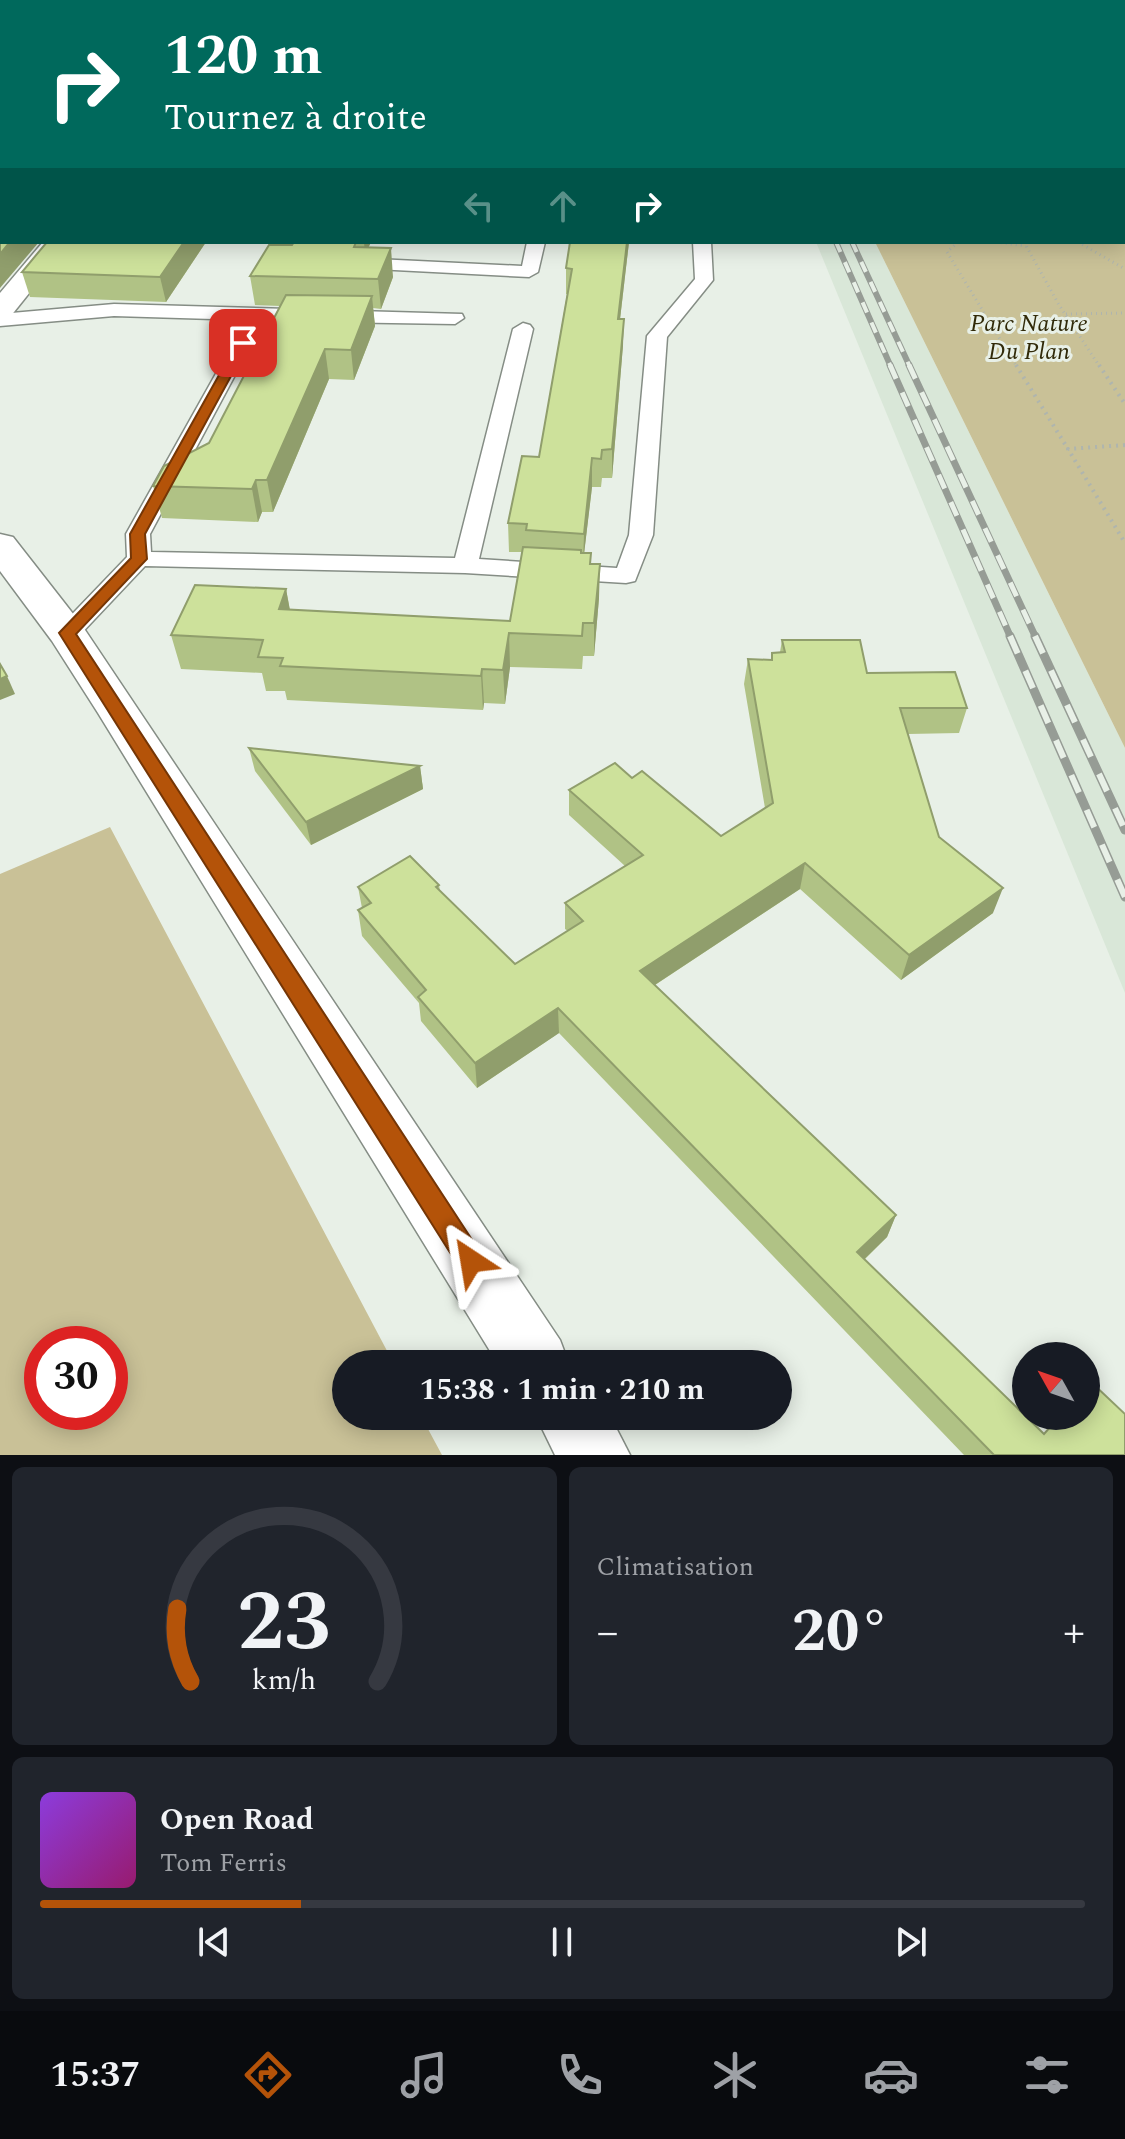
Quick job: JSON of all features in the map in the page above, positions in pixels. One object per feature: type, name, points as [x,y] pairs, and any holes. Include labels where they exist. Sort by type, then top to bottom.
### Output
[{"type":"street","points":[[0,311],[55,244]]},
{"type":"street","points":[[0,545],[67,633],[527,1350]]},
{"type":"street","points":[[579,1430],[595,1455]]},
{"type":"lane","points":[[342,262],[529,272],[536,244]]},
{"type":"lane","points":[[139,559],[465,566],[626,576],[641,535],[657,336],[704,280],[702,244]]},
{"type":"lane","points":[[0,320],[114,310],[455,318]]},
{"type":"lane","points":[[67,633],[139,559],[138,534],[258,315]]},
{"type":"lane","points":[[465,566],[523,329]]},
{"type":"path","points":[[956,244],[947,252],[1125,543]]},
{"type":"path","points":[[1025,244],[1065,314],[1125,404]]},
{"type":"path","points":[[1081,244],[1125,269]]},
{"type":"path","points":[[1065,314],[1125,313]]},
{"type":"path","points":[[1068,449],[1125,445]]},
{"type":"shaded area","points":[[817,244],[876,244],[1125,748],[1125,993]]},
{"type":"green space","name":"Parc Nature Du Plan","points":[[876,244],[1125,244],[1125,748]]},
{"type":"green space","points":[[110,827],[387,1350],[332,1350],[332,1430],[429,1430],[442,1455],[0,1455],[0,874]]},
{"type":"building","points":[[0,244],[8,244],[0,254]]},
{"type":"building","points":[[45,244],[183,244],[160,277],[22,272]]},
{"type":"building","points":[[355,244],[354,247],[391,248],[378,279],[250,276],[269,245]]},
{"type":"building","points":[[570,244],[627,244],[618,319],[624,319],[612,449],[602,450],[601,459],[592,458],[584,534],[526,530],[527,524],[508,523],[522,456],[539,457],[572,269],[566,268]]},
{"type":"building","points":[[286,295],[372,296],[351,350],[325,349],[267,480],[256,480],[252,489],[153,486],[164,466],[209,443]]},
{"type":"building","points":[[523,547],[591,553],[590,564],[600,564],[594,623],[583,623],[582,636],[509,633],[503,670],[482,669],[481,676],[280,666],[283,658],[258,657],[263,640],[171,635],[195,585],[286,589],[279,609],[510,621]]},
{"type":"building","points":[[782,640],[860,640],[867,673],[955,672],[967,708],[900,708],[939,837],[1003,888],[909,955],[805,863],[640,971],[896,1215],[857,1252],[1012,1403],[1012,1430],[1040,1430],[1044,1434],[1048,1430],[1100,1430],[1100,1390],[1125,1414],[1125,1455],[994,1455],[558,1008],[475,1063],[418,997],[426,990],[358,910],[371,903],[358,887],[410,856],[439,885],[436,887],[515,964],[583,921],[565,903],[643,855],[569,790],[615,763],[632,778],[642,771],[721,836],[773,803],[748,659],[772,660],[772,653],[785,652]]},
{"type":"building","points":[[0,664],[7,676],[0,679]]},
{"type":"building","points":[[249,748],[420,766],[306,822]]},
{"type":"railway","points":[[837,244],[891,367]]},
{"type":"railway","points":[[853,244],[910,367]]},
{"type":"railway","points":[[890,365],[1011,638]]},
{"type":"railway","points":[[909,365],[1036,638]]},
{"type":"railway","points":[[1010,636],[1125,897]]},
{"type":"railway","points":[[1035,636],[1125,830]]},
{"type":"route","points":[[243,343],[138,534],[139,559],[67,633],[471,1261]]}]
